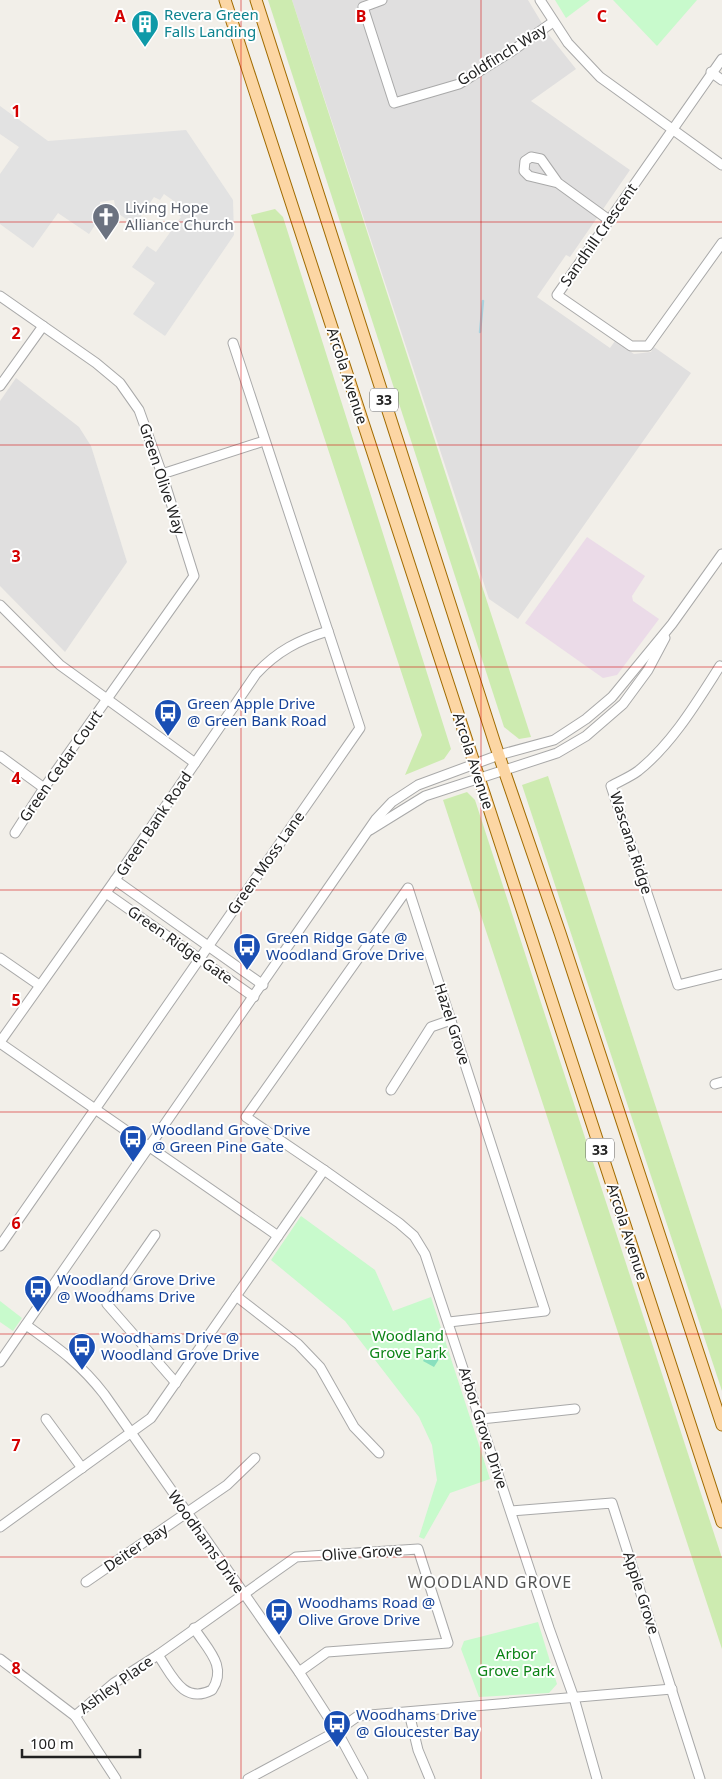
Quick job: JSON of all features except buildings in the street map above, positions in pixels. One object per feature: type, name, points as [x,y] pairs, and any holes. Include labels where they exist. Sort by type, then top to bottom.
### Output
[{"type":"main road","name":"Arcola Avenue","points":[[225,0],[722,1522]]},
{"type":"main road","name":"Arcola Avenue","points":[[256,0],[503,769],[560,933],[722,1424]]},
{"type":"street","name":"Goldfinch Way","points":[[382,0],[363,8],[394,103],[459,84],[512,52],[553,22]]},
{"type":"street","points":[[540,0],[553,22],[572,47],[600,77],[722,165]]},
{"type":"street","name":"Sandhill Crescent","points":[[722,58],[557,295],[631,346],[648,346],[722,243]]},
{"type":"street","points":[[712,72],[722,80]]},
{"type":"street","points":[[558,183],[609,220]]},
{"type":"street","name":"Green Olive Way","points":[[0,296],[96,363],[120,383],[138,410],[162,474],[194,576],[107,700]]},
{"type":"street","points":[[0,386],[43,326]]},
{"type":"street","name":"Green Moss Lane","points":[[0,1246],[360,728],[233,343]]},
{"type":"street","points":[[162,474],[264,441]]},
{"type":"street","points":[[0,1362],[263,985],[366,833],[392,802],[411,790],[499,755],[554,740],[586,719],[612,697],[672,624],[722,554]]},
{"type":"street","points":[[0,605],[60,666],[195,763]]},
{"type":"street","points":[[366,833],[425,796],[503,769],[558,753],[586,736],[623,704],[648,670],[672,624]]},
{"type":"street","name":"Green Bank Road","points":[[0,1042],[266,663],[288,646],[328,631]]},
{"type":"street","name":"Wascana Ridge","points":[[722,667],[720,666],[696,704],[666,742],[637,772],[611,786],[678,985],[722,974]]},
{"type":"street","name":"Green Cedar Court","points":[[15,833],[44,788],[107,700]]},
{"type":"street","points":[[0,756],[44,788]]},
{"type":"street","name":"Green Ridge Gate","points":[[115,880],[263,985]]},
{"type":"street","name":"Hazel Grove","points":[[324,1170],[246,1116],[408,888],[545,1311],[449,1322]]},
{"type":"street","name":"Green Ridge Gate","points":[[106,893],[254,997]]},
{"type":"street","points":[[0,958],[39,985]]},
{"type":"street","points":[[391,1090],[431,1027],[451,1020]]},
{"type":"street","points":[[0,1042],[278,1236]]},
{"type":"street","points":[[0,1527],[151,1418],[324,1170]]},
{"type":"street","name":"Arbor Grove Drive","points":[[324,1170],[414,1236],[425,1254],[574,1698],[597,1779]]},
{"type":"street","points":[[155,1234],[107,1304],[176,1383]]},
{"type":"street","points":[[236,1296],[298,1344],[320,1367],[354,1427],[379,1454]]},
{"type":"street","name":"Woodhams Drive","points":[[26,1325],[86,1371],[299,1672],[337,1731],[363,1779]]},
{"type":"street","points":[[481,1420],[575,1409]]},
{"type":"street","points":[[46,1419],[82,1468]]},
{"type":"street","name":"Deiter Bay","points":[[86,1582],[227,1486],[255,1458]]},
{"type":"street","name":"Apple Grove","points":[[511,1511],[612,1503],[700,1779]]},
{"type":"street","name":"Olive Grove","points":[[242,1594],[296,1557],[418,1549],[448,1643],[328,1652],[299,1672]]},
{"type":"street","name":"Ashley Place","points":[[75,1716],[114,1683],[158,1655],[242,1594]]},
{"type":"street","name":"Ashley Place","points":[[158,1655],[184,1691],[197,1696],[212,1690],[219,1675],[218,1666],[194,1628]]},
{"type":"street","points":[[0,1659],[75,1716],[116,1779]]},
{"type":"street","points":[[248,1779],[337,1731],[358,1716],[409,1713],[672,1688]]},
{"type":"street","points":[[409,1713],[418,1750],[430,1779]]},
{"type":"shaded area","points":[[292,0],[528,0],[549,35],[576,69],[531,101],[630,170],[570,257],[566,255],[537,297],[610,348],[615,341],[634,354],[651,352],[654,347],[691,373],[518,619],[489,599]]},
{"type":"shaded area","points":[[0,106],[48,141],[186,130],[233,200],[234,235],[165,336],[133,314],[155,283],[132,267],[147,246],[156,252],[181,217],[177,213],[181,206],[164,194],[160,200],[154,197],[135,225],[116,212],[114,200],[100,202],[101,216],[89,234],[58,213],[33,248],[0,224],[0,174],[19,147],[0,134]]},
{"type":"shaded area","points":[[16,378],[79,427],[91,446],[127,562],[65,652],[0,586],[0,401]]},
{"type":"shaded area","points":[[587,537],[645,576],[632,596],[633,601],[659,619],[617,675],[603,678],[525,623]]},
{"type":"green space","points":[[268,0],[292,0],[531,737],[519,739],[504,727]]},
{"type":"green space","points":[[555,0],[590,0],[566,18]]},
{"type":"green space","points":[[613,0],[697,0],[657,46]]},
{"type":"green space","points":[[275,209],[283,217],[451,749],[444,759],[405,775],[422,735],[251,215]]},
{"type":"green space","points":[[548,776],[722,1310],[722,1391],[522,785]]},
{"type":"green space","points":[[467,792],[475,800],[722,1558],[722,1649],[443,800]]},
{"type":"green space","name":"Woodland Grove Park","points":[[301,1216],[375,1270],[393,1311],[431,1297],[490,1479],[450,1493],[424,1539],[419,1537],[437,1480],[432,1445],[419,1417],[345,1321],[271,1260]]},
{"type":"green space","points":[[0,1301],[22,1318],[13,1331],[0,1322]]},
{"type":"green space","points":[[429,1350],[441,1356],[434,1367],[423,1361]]},
{"type":"green space","name":"Arbor Grove Park","points":[[538,1622],[557,1684],[549,1693],[479,1697],[461,1649],[464,1641]]},
{"type":"waterway","points":[[480,332],[483,301]]},
{"type":"place","name":"Revera Green Falls Landing","points":[[145,48]]},
{"type":"place","name":"Living Hope Alliance Church","points":[[106,241]]},
{"type":"place","name":"Green Apple Drive @ Green Bank Road","points":[[168,737]]},
{"type":"place","name":"Green Ridge Gate @ Woodland Grove Drive","points":[[247,971]]},
{"type":"place","name":"Woodland Grove Drive @ Green Pine Gate","points":[[133,1163]]},
{"type":"place","name":"Woodland Grove Drive @ Woodhams Drive","points":[[38,1313]]},
{"type":"place","name":"Woodhams Drive @ Woodland Grove Drive","points":[[82,1371]]},
{"type":"place","name":"Woodhams Road @ Olive Grove Drive","points":[[279,1636]]},
{"type":"place","name":"Woodhams Drive @ Gloucester Bay","points":[[337,1748]]},
{"type":"district","name":"WOODLAND GROVE","points":[[490,1582]]}]
